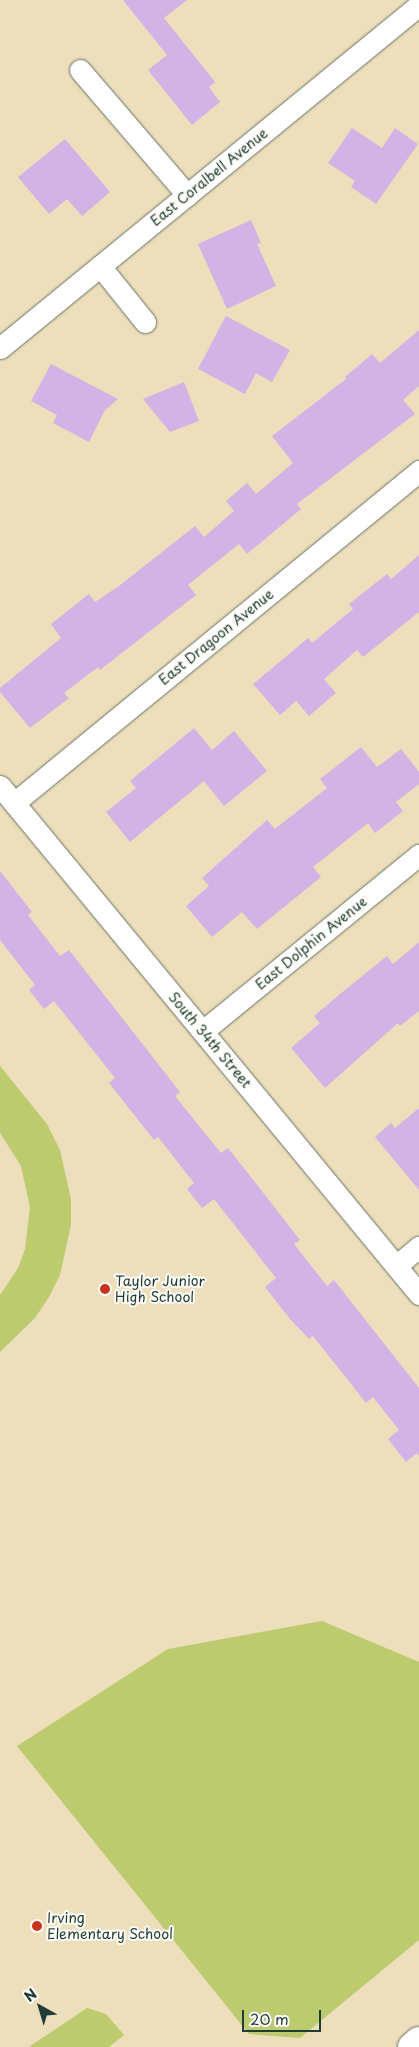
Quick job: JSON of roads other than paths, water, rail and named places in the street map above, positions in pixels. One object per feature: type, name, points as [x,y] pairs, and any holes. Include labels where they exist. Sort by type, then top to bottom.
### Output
[{"type":"street","name":"East Coralbell Avenue","points":[[0,348],[187,195],[415,17]]},
{"type":"street","points":[[80,70],[187,195]]},
{"type":"street","points":[[100,266],[145,322]]},
{"type":"street","name":"East Dragoon Avenue","points":[[14,803],[419,471]]},
{"type":"street","name":"South 34th Street","points":[[0,786],[419,1294]]},
{"type":"street","name":"East Dolphin Avenue","points":[[203,1031],[419,855]]},
{"type":"street","points":[[396,1266],[419,1247]]},
{"type":"street","points":[[412,2047],[419,2041]]},
{"type":"place","name":"Taylor Junior High School","points":[[105,1289]]},
{"type":"place","name":"Irving Elementary School","points":[[37,1926]]}]
